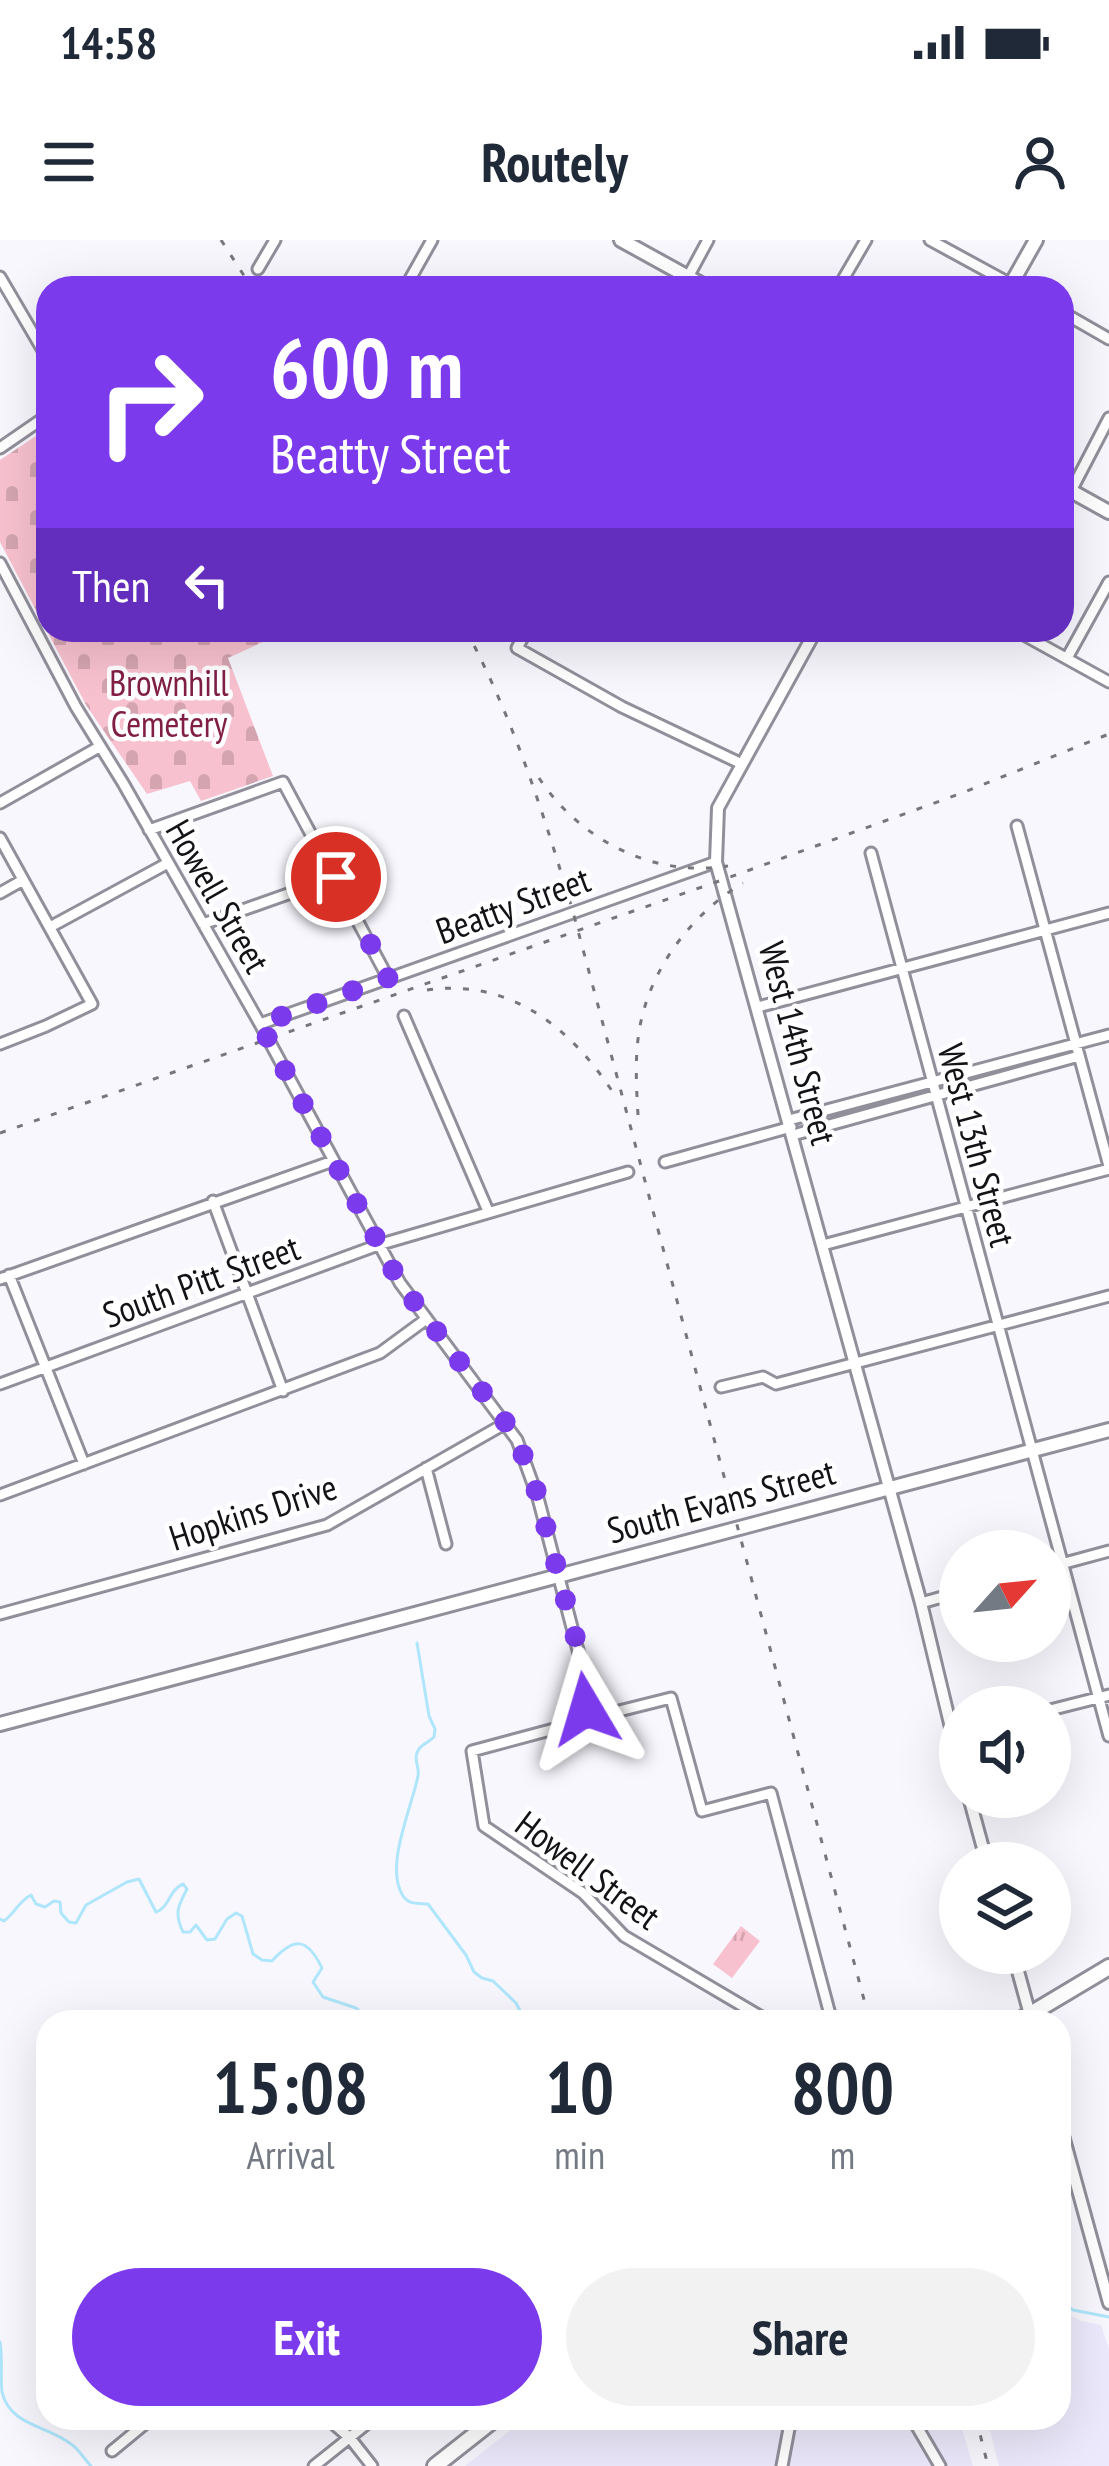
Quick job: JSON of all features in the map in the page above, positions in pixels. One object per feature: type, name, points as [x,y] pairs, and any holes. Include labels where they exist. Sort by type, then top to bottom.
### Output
[{"type":"main road","points":[[621,240],[686,276]]},
{"type":"main road","points":[[1018,276],[1036,240]]},
{"type":"main road","points":[[1074,492],[1109,512]]},
{"type":"main road","name":"South Evans Street","points":[[0,1724],[1109,1430]]},
{"type":"main road","points":[[1040,2010],[1109,1967]]},
{"type":"main road","points":[[435,2466],[481,2430]]},
{"type":"street","points":[[259,269],[275,240]]},
{"type":"street","points":[[412,276],[432,240]]},
{"type":"street","points":[[689,276],[708,240]]},
{"type":"street","points":[[845,276],[866,240]]},
{"type":"street","points":[[930,240],[994,276]]},
{"type":"street","points":[[0,277],[36,338]]},
{"type":"street","points":[[1074,320],[1109,339]]},
{"type":"street","points":[[1074,475],[1109,418]]},
{"type":"street","points":[[0,448],[36,424]]},
{"type":"street","name":"Howell Street","points":[[0,563],[36,630]]},
{"type":"street","points":[[1067,658],[1109,582]]},
{"type":"street","name":"Howell Street","points":[[43,642],[260,1024],[378,1245],[425,1319],[506,1423],[528,1467],[590,1692],[586,1709],[569,1725],[472,1751],[484,1826],[584,1893],[624,1936],[750,2010]]},
{"type":"street","points":[[520,642],[517,648],[622,707],[742,764]]},
{"type":"street","name":"West 14th Street","points":[[809,642],[718,808],[716,862],[943,1686]]},
{"type":"street","points":[[1037,642],[1109,682]]},
{"type":"street","points":[[0,803],[99,747]]},
{"type":"street","points":[[149,830],[284,782],[388,978]]},
{"type":"street","points":[[823,1245],[1109,1167],[1017,826]]},
{"type":"street","points":[[0,838],[92,1004],[0,1044]]},
{"type":"street","name":"West 13th Street","points":[[871,853],[1054,1530]]},
{"type":"street","name":"Beatty Street","points":[[260,1024],[716,862]]},
{"type":"street","points":[[50,926],[168,863]]},
{"type":"street","points":[[203,924],[336,877]]},
{"type":"street","points":[[0,893],[23,880]]},
{"type":"street","points":[[758,1006],[1109,913]]},
{"type":"street","points":[[404,1016],[488,1211]]},
{"type":"street","points":[[791,1128],[932,1082],[1109,1034]]},
{"type":"street","points":[[665,1162],[1079,1056]]},
{"type":"street","points":[[84,1463],[5,1277],[333,1161]]},
{"type":"street","name":"South Pitt Street","points":[[0,1384],[378,1245],[628,1172]]},
{"type":"street","points":[[213,1201],[283,1391]]},
{"type":"street","points":[[721,1387],[763,1377],[776,1384],[1109,1296]]},
{"type":"street","points":[[0,1495],[380,1353],[425,1319]]},
{"type":"street","name":"Hopkins Drive","points":[[0,1614],[327,1525],[506,1423]]},
{"type":"street","points":[[426,1468],[446,1544]]},
{"type":"street","points":[[1071,1562],[1109,1551]]},
{"type":"street","name":"West 13th Street","points":[[1071,1590],[1104,1696],[1109,1736]]},
{"type":"street","points":[[921,1603],[939,1598]]},
{"type":"street","points":[[1071,1705],[1104,1696]]},
{"type":"street","name":"Howell Street","points":[[586,1709],[607,1714],[671,1698],[702,1811],[771,1793],[829,2010]]},
{"type":"street","points":[[1017,1974],[1024,2010]]},
{"type":"street","points":[[1071,2165],[1108,2301]]},
{"type":"street","points":[[112,2451],[137,2430]]},
{"type":"street","points":[[341,2430],[372,2466]]},
{"type":"street","points":[[314,2466],[360,2430]]},
{"type":"street","points":[[782,2466],[789,2430]]},
{"type":"street","points":[[919,2430],[940,2466]]},
{"type":"shaded area","points":[[1071,2316],[1101,2325],[1109,2349],[1109,2466],[999,2466],[990,2430],[1071,2430]]},
{"type":"shaded area","points":[[511,2430],[962,2430],[973,2466],[465,2466]]},
{"type":"green space","name":"Brownhill Cemetery","points":[[36,436],[36,610],[0,542],[0,460]]},
{"type":"green space","name":"Brownhill Cemetery","points":[[53,642],[263,642],[228,658],[273,776],[201,801],[190,781],[147,794],[86,705]]},
{"type":"green space","points":[[741,1926],[760,1941],[732,1978],[713,1964]]},
{"type":"waterway","points":[[417,1643],[435,1729],[434,1737],[416,1756],[418,1776],[398,1853],[398,1884],[408,1901],[428,1904],[474,1972],[493,1981],[520,2010]]},
{"type":"waterway","points":[[0,1919],[4,1921],[31,1895],[45,1907],[60,1902],[61,1913],[76,1923],[86,1905],[139,1879],[156,1912],[183,1884],[187,1889],[178,1915],[183,1932],[196,1925],[207,1940],[215,1939],[236,1913],[242,1916],[253,1954],[272,1961],[294,1944],[305,1946],[322,1968],[313,1982],[323,1997],[358,2010]]},
{"type":"waterway","points":[[1071,2309],[1109,2317]]},
{"type":"waterway","points":[[0,2342],[6,2403],[36,2426]]},
{"type":"waterway","points":[[45,2430],[74,2446],[91,2466]]},
{"type":"railway","points":[[221,240],[244,276]]},
{"type":"railway","points":[[472,642],[513,733],[573,912],[867,2010]]},
{"type":"railway","points":[[0,1133],[722,880],[1109,734]]},
{"type":"railway","points":[[539,778],[575,820],[621,850],[673,866],[728,866]]},
{"type":"railway","points":[[638,1115],[638,1038],[649,993],[668,956],[694,922],[743,883]]},
{"type":"railway","points":[[427,990],[486,992],[536,1013],[579,1049],[614,1094]]},
{"type":"railway","points":[[979,2430],[988,2466]]},
{"type":"route","points":[[336,877],[388,978],[260,1024],[400,1283],[519,1444],[536,1490],[590,1692],[586,1709]]}]
